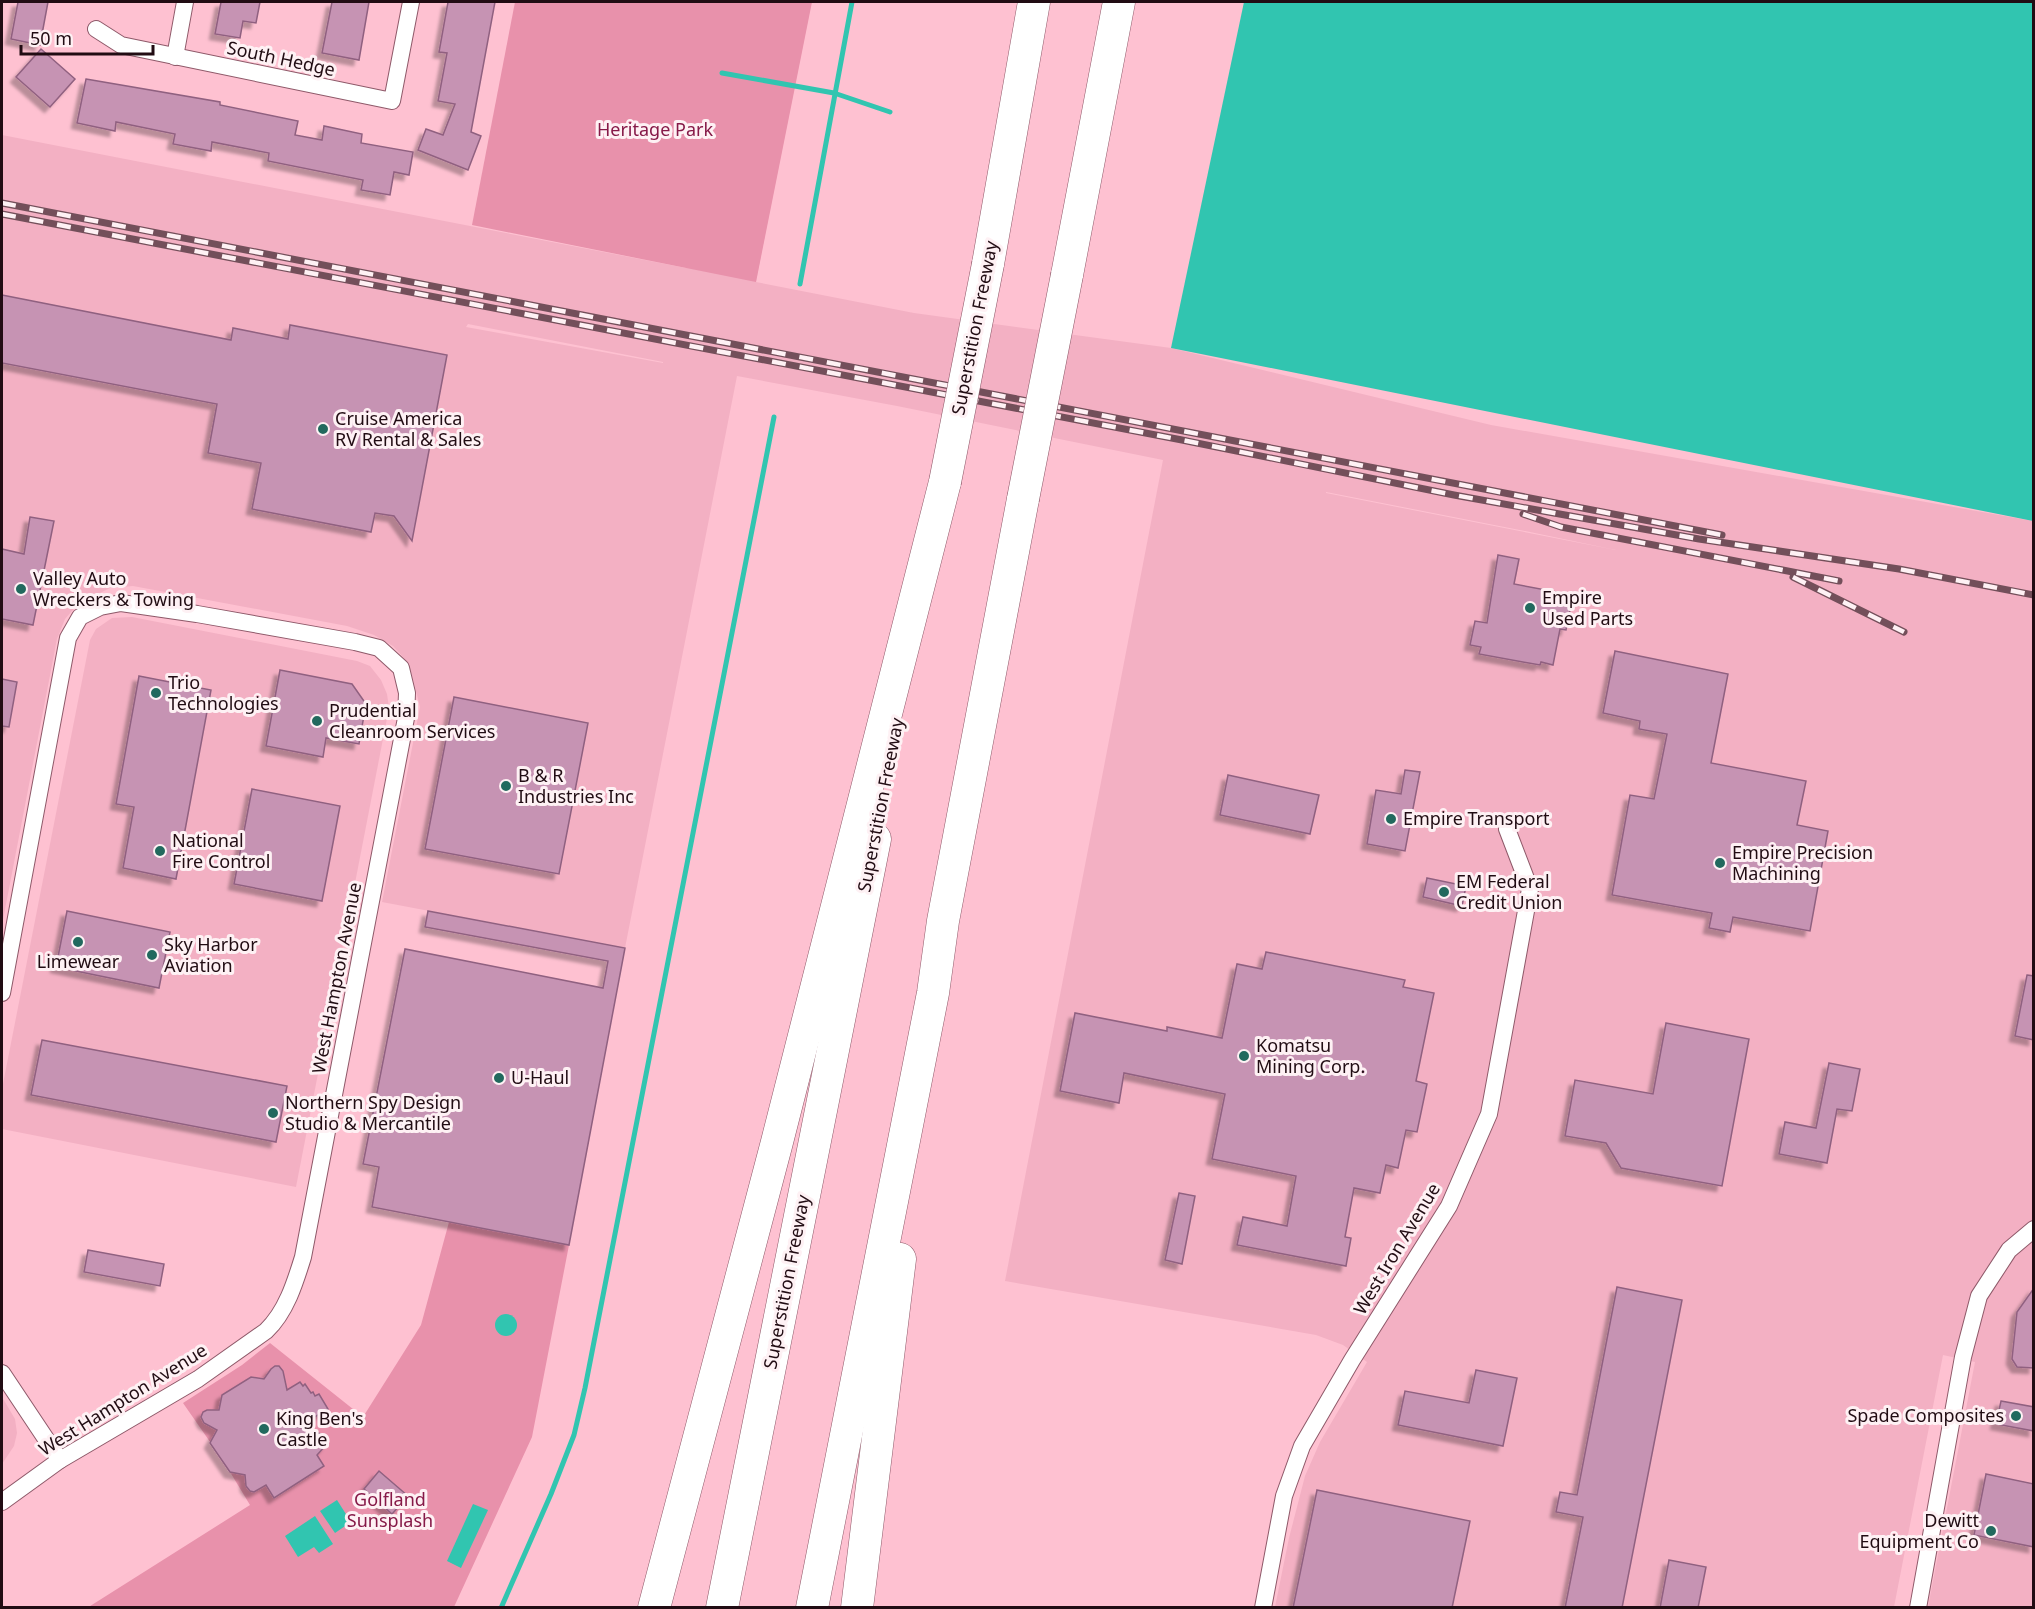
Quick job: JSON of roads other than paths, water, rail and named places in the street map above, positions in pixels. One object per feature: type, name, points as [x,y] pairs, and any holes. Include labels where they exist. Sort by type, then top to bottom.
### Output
[{"type":"highway","name":"Superstition Freeway","points":[[722,1608],[988,264],[1034,2]]},
{"type":"highway","points":[[857,1608],[943,921],[1120,2]]},
{"type":"highway","points":[[654,1608],[777,1142],[945,482]]},
{"type":"highway","points":[[812,1608],[933,993]]},
{"type":"street","points":[[175,57],[185,2]]},
{"type":"street","name":"South Hedge","points":[[96,29],[121,45],[392,101],[411,2]]},
{"type":"street","name":"West Hampton Avenue","points":[[2,993],[68,638],[80,617],[100,607],[121,603],[196,614],[379,648],[401,668],[407,693],[406,718],[303,1257],[291,1292],[272,1325],[266,1331],[198,1379],[60,1461],[2,1502]]},
{"type":"street","name":"West Iron Avenue","points":[[1263,1608],[1284,1496],[1302,1446],[1352,1360],[1449,1206],[1488,1114],[1530,890],[1507,829]]},
{"type":"street","points":[[1918,1608],[1963,1358],[1979,1296],[2009,1250],[2034,1229]]},
{"type":"street","points":[[2,1373],[60,1461]]},
{"type":"waterway","points":[[800,284],[852,2]]},
{"type":"waterway","points":[[722,73],[834,93],[890,112]]},
{"type":"waterway","points":[[501,1608],[574,1435],[585,1388],[774,417]]},
{"type":"railway","points":[[2,203],[1722,535]]},
{"type":"railway","points":[[2,214],[1182,440],[1454,495],[1699,539],[1899,569],[2034,595]]},
{"type":"railway","points":[[1523,514],[1561,527],[1839,581]]},
{"type":"railway","points":[[1793,577],[1904,632]]},
{"type":"place","name":"Cruise America RV Rental & Sales","points":[[323,429]]},
{"type":"place","name":"Valley Auto Wreckers & Towing","points":[[21,589]]},
{"type":"place","name":"Empire Used Parts","points":[[1530,608]]},
{"type":"place","name":"Trio Technologies","points":[[156,693]]},
{"type":"place","name":"Prudential Cleanroom Services","points":[[317,721]]},
{"type":"place","name":"B & R Industries Inc","points":[[506,786]]},
{"type":"place","name":"Empire Transport","points":[[1391,819]]},
{"type":"place","name":"National Fire Control","points":[[160,851]]},
{"type":"place","name":"Empire Precision Machining","points":[[1720,863]]},
{"type":"place","name":"EM Federal Credit Union","points":[[1444,892]]},
{"type":"place","name":"Limewear","points":[[78,942]]},
{"type":"place","name":"Sky Harbor Aviation","points":[[152,955]]},
{"type":"place","name":"Komatsu Mining Corp.","points":[[1244,1056]]},
{"type":"place","name":"U-Haul","points":[[499,1078]]},
{"type":"place","name":"Northern Spy Design Studio & Mercantile","points":[[273,1113]]},
{"type":"place","name":"Spade Composites","points":[[2016,1416]]},
{"type":"place","name":"King Ben's Castle","points":[[264,1429]]},
{"type":"place","name":"Dewitt Equipment Co","points":[[1991,1531]]},
{"type":"park label","name":"Heritage Park","points":[[655,130]]},
{"type":"park label","name":"Golfland Sunsplash","points":[[390,1510]]}]
